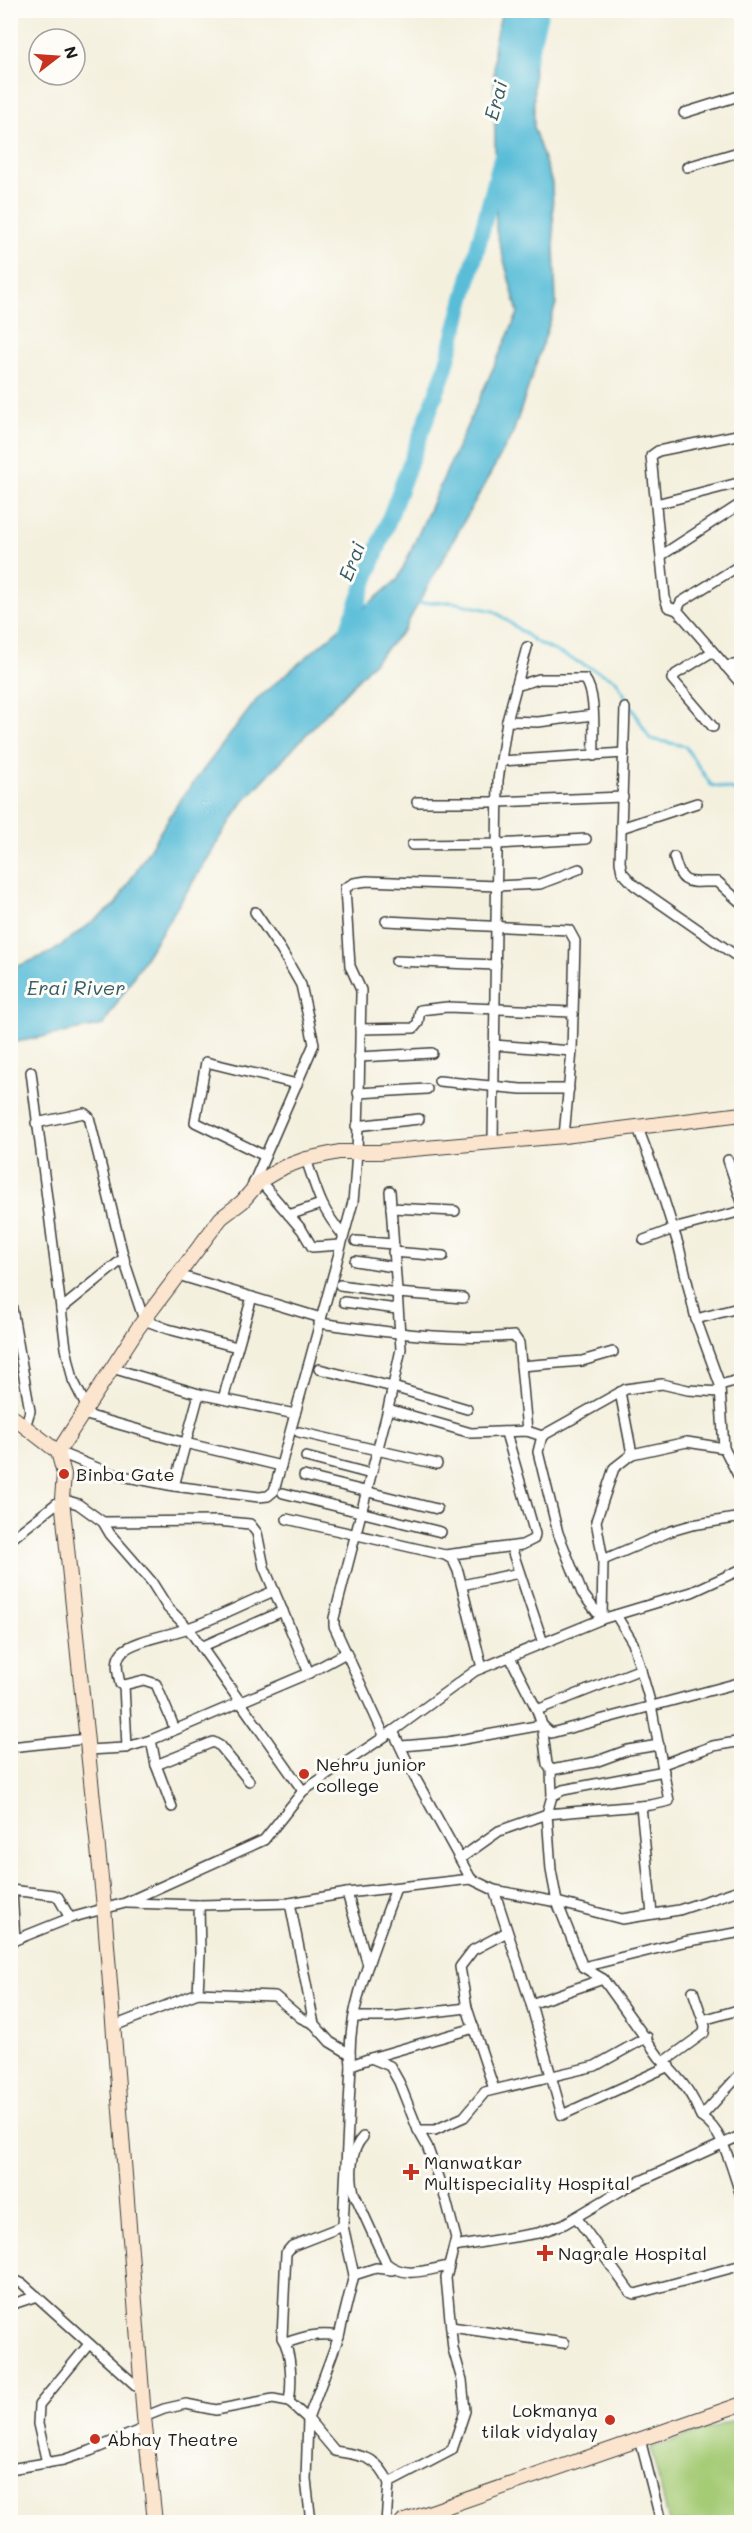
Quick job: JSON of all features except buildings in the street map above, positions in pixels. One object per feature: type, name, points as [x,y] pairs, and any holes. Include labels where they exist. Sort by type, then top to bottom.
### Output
[{"type":"main road","points":[[58,1452],[144,1320],[221,1218],[242,1202],[255,1185],[284,1167],[306,1158],[339,1152],[564,1136],[741,1113]]},
{"type":"main road","points":[[10,1415],[58,1452],[63,1474],[62,1499],[104,1907],[142,2391],[155,2523]]},
{"type":"main road","points":[[402,2523],[741,2404]]},
{"type":"street","points":[[684,112],[741,95]]},
{"type":"street","points":[[687,167],[741,151]]},
{"type":"street","points":[[741,434],[654,453],[651,459],[666,601],[670,609],[677,610],[741,685]]},
{"type":"street","points":[[656,504],[741,482]]},
{"type":"street","points":[[662,555],[741,503]]},
{"type":"street","points":[[677,610],[681,602],[741,564]]},
{"type":"street","points":[[493,1142],[497,802],[507,721],[527,647]]},
{"type":"street","points":[[712,652],[676,674],[672,680],[713,727]]},
{"type":"street","points":[[724,666],[741,664]]},
{"type":"street","points":[[516,686],[539,679],[585,679],[590,688],[594,756]]},
{"type":"street","points":[[625,708],[620,862],[626,877],[741,960]]},
{"type":"street","points":[[507,721],[538,722],[593,715]]},
{"type":"street","points":[[501,761],[624,753]]},
{"type":"street","points":[[417,802],[497,802],[623,796]]},
{"type":"street","points":[[621,828],[697,803]]},
{"type":"street","points":[[412,845],[497,844],[586,839]]},
{"type":"street","points":[[674,857],[680,876],[686,882],[718,882],[741,904]]},
{"type":"street","points":[[58,1452],[112,1474],[174,1486],[265,1497],[274,1491],[352,1202],[358,1152],[356,1126],[361,990],[350,966],[345,888],[367,880],[497,886],[540,884],[579,868]]},
{"type":"street","points":[[255,912],[296,974],[305,998],[314,1044],[265,1156],[255,1185],[289,1215],[312,1247],[342,1240]]},
{"type":"street","points":[[386,921],[569,930],[572,932],[575,941],[572,1051],[564,1136]]},
{"type":"street","points":[[396,961],[496,965]]},
{"type":"street","points":[[360,1029],[414,1028],[418,1023],[420,1010],[447,1007],[572,1012]]},
{"type":"street","points":[[494,1045],[572,1051]]},
{"type":"street","points":[[359,1057],[432,1053]]},
{"type":"street","points":[[265,1156],[195,1122],[206,1062],[297,1084]]},
{"type":"street","points":[[31,1072],[69,1365],[85,1411],[185,1443],[281,1466]]},
{"type":"street","points":[[439,1081],[569,1089]]},
{"type":"street","points":[[358,1093],[427,1089]]},
{"type":"street","points":[[36,1123],[84,1113],[88,1115],[124,1258],[144,1320],[168,1329],[237,1347]]},
{"type":"street","points":[[356,1126],[419,1119]]},
{"type":"street","points":[[638,1128],[673,1228],[696,1319],[720,1388],[724,1448],[741,1483]]},
{"type":"street","points":[[306,1158],[326,1215],[342,1240]]},
{"type":"street","points":[[728,1160],[740,1208],[741,1222]]},
{"type":"street","points":[[390,1191],[401,1349],[357,1535],[334,1617],[338,1638],[388,1733],[402,1746],[414,1776],[471,1879]]},
{"type":"street","points":[[289,1215],[321,1203]]},
{"type":"street","points":[[391,1208],[455,1211]]},
{"type":"street","points":[[644,1240],[673,1228],[740,1208]]},
{"type":"street","points":[[356,1241],[443,1256]]},
{"type":"street","points":[[61,1309],[124,1258]]},
{"type":"street","points":[[355,1261],[394,1267]]},
{"type":"street","points":[[178,1275],[252,1297],[320,1321],[400,1334],[457,1339],[514,1336],[518,1340],[527,1431]]},
{"type":"street","points":[[340,1285],[397,1293],[463,1298]]},
{"type":"street","points":[[10,1297],[30,1411],[25,1426]]},
{"type":"street","points":[[223,1399],[252,1297]]},
{"type":"street","points":[[344,1302],[397,1310]]},
{"type":"street","points":[[696,1319],[741,1307]]},
{"type":"street","points":[[521,1366],[582,1361],[612,1352]]},
{"type":"street","points":[[112,1368],[199,1394],[295,1414]]},
{"type":"street","points":[[319,1369],[393,1387],[467,1409]]},
{"type":"street","points":[[602,1619],[582,1593],[558,1533],[538,1452],[542,1436],[620,1392],[662,1384],[688,1390],[720,1388],[741,1379]]},
{"type":"street","points":[[620,1392],[632,1454]]},
{"type":"street","points":[[174,1486],[199,1394]]},
{"type":"street","points":[[388,1409],[471,1433],[527,1431],[542,1436]]},
{"type":"street","points":[[299,1432],[437,1464]]},
{"type":"street","points":[[287,1519],[445,1555],[529,1543],[535,1534],[506,1433]]},
{"type":"street","points":[[602,1619],[603,1560],[596,1521],[614,1468],[632,1454],[687,1442],[724,1448]]},
{"type":"street","points":[[306,1457],[371,1474]]},
{"type":"street","points":[[304,1476],[437,1509]]},
{"type":"street","points":[[283,1492],[441,1532]]},
{"type":"street","points":[[10,1540],[62,1499],[78,1504],[103,1522],[110,1534],[151,1581],[168,1608],[188,1628],[303,1791]]},
{"type":"street","points":[[603,1560],[671,1531],[741,1517]]},
{"type":"street","points":[[103,1522],[248,1522],[256,1530],[264,1568],[309,1673]]},
{"type":"street","points":[[511,1547],[543,1643]]},
{"type":"street","points":[[445,1555],[455,1564],[462,1585],[482,1668]]},
{"type":"street","points":[[70,1918],[58,1897],[54,1895],[11,1890],[13,1941],[70,1918],[125,1902],[264,1840],[303,1791],[475,1671],[602,1619],[692,1592],[741,1569]]},
{"type":"street","points":[[462,1585],[519,1573]]},
{"type":"street","points":[[127,1748],[124,1686],[120,1684],[117,1668],[117,1659],[122,1653],[132,1646],[188,1628],[274,1591]]},
{"type":"street","points":[[201,1647],[283,1611]]},
{"type":"street","points":[[461,1858],[500,1832],[547,1814],[641,1806],[669,1801],[651,1705],[641,1669],[633,1643],[616,1615]]},
{"type":"street","points":[[10,1747],[87,1744],[127,1748],[240,1703],[309,1673],[346,1653]]},
{"type":"street","points":[[510,1657],[537,1710],[542,1725],[547,1764],[551,1770],[552,1796],[547,1814],[551,1870],[557,1902],[583,1967],[603,1979],[694,2098],[701,2117],[710,2122],[722,2143],[741,2198]]},
{"type":"street","points":[[537,1710],[641,1669]]},
{"type":"street","points":[[124,1686],[144,1680],[156,1684],[175,1729]]},
{"type":"street","points":[[542,1725],[551,1733],[741,1682]]},
{"type":"street","points":[[402,1746],[448,1742],[542,1725]]},
{"type":"street","points":[[151,1740],[156,1766],[172,1807]]},
{"type":"street","points":[[552,1796],[563,1790],[663,1768],[713,1746],[741,1741]]},
{"type":"street","points":[[156,1766],[213,1742],[220,1746],[249,1781]]},
{"type":"street","points":[[551,1770],[595,1762],[628,1750],[659,1745]]},
{"type":"street","points":[[641,1806],[652,1914]]},
{"type":"street","points":[[125,1902],[199,1905],[290,1903],[347,1893],[471,1879],[494,1890],[557,1902],[622,1919],[679,1910],[741,1889]]},
{"type":"street","points":[[311,2523],[306,2480],[308,2420],[339,2336],[354,2275],[343,2226],[350,2054],[355,2017],[368,1965],[396,1888]]},
{"type":"street","points":[[494,1890],[531,2004],[562,2115],[667,2064],[700,2037],[705,2029],[693,1991]]},
{"type":"street","points":[[347,1893],[368,1965]]},
{"type":"street","points":[[290,1903],[314,2024]]},
{"type":"street","points":[[198,1993],[199,1905]]},
{"type":"street","points":[[494,2089],[467,2008],[460,1967],[473,1950],[507,1932]]},
{"type":"street","points":[[583,1967],[683,1942],[741,1932]]},
{"type":"street","points":[[531,2004],[603,1979]]},
{"type":"street","points":[[114,2026],[198,1993],[274,1996],[301,2018],[314,2024],[330,2042],[350,2054]]},
{"type":"street","points":[[355,2017],[390,2017],[467,2008]]},
{"type":"street","points":[[703,2020],[738,2010],[741,2020]]},
{"type":"street","points":[[351,2065],[474,2028]]},
{"type":"street","points":[[418,2130],[435,2130],[464,2117],[485,2092],[602,2063],[647,2037]]},
{"type":"street","points":[[371,2058],[390,2066],[399,2082],[418,2130],[427,2146],[446,2200],[456,2238],[446,2278],[453,2349],[462,2380],[465,2411],[452,2450],[389,2483]]},
{"type":"street","points":[[701,2117],[741,2072]]},
{"type":"street","points":[[454,2247],[538,2233],[564,2224],[625,2188],[741,2134]]},
{"type":"street","points":[[363,2137],[354,2152],[351,2181],[386,2263],[394,2270]]},
{"type":"street","points":[[576,2217],[630,2292],[634,2294],[741,2265]]},
{"type":"street","points":[[289,2402],[291,2378],[286,2343],[282,2338],[286,2253],[292,2246],[343,2226]]},
{"type":"street","points":[[354,2275],[376,2268],[408,2274],[449,2266]]},
{"type":"street","points":[[10,2278],[37,2296],[142,2391]]},
{"type":"street","points":[[10,2305],[37,2296]]},
{"type":"street","points":[[451,2327],[564,2343]]},
{"type":"street","points":[[286,2343],[306,2335],[339,2336]]},
{"type":"street","points":[[47,2463],[38,2424],[39,2405],[89,2344]]},
{"type":"street","points":[[10,2469],[47,2463],[90,2451],[145,2423],[164,2409],[186,2404],[216,2410],[273,2399],[289,2402],[335,2451],[367,2456],[381,2467],[389,2483],[386,2523]]},
{"type":"street","points":[[640,2439],[661,2523]]},
{"type":"green space","points":[[741,2418],[741,2522],[669,2522],[651,2448]]},
{"type":"water","name":"Erai River","points":[[502,11],[533,11],[534,129],[552,183],[556,304],[513,433],[403,631],[243,802],[103,1025],[11,1043],[11,969],[52,952],[115,905],[178,803],[258,698],[398,579],[518,313],[496,230],[494,43]]},
{"type":"waterway","name":"Erai","points":[[528,59],[541,10]]},
{"type":"waterway","name":"Erai","points":[[344,639],[445,370],[501,159]]},
{"type":"waterway","points":[[418,603],[452,602],[494,611],[536,642],[616,680],[650,739],[685,746],[711,785],[742,792]]},
{"type":"waterway","points":[[357,604],[372,604]]},
{"type":"place","name":"Binba Gate","points":[[64,1474]]},
{"type":"place","name":"Nehru junior college","points":[[304,1774]]},
{"type":"place","name":"Manwatkar Multispeciality Hospital","points":[[411,2172]]},
{"type":"place","name":"Nagrale Hospital","points":[[545,2253]]},
{"type":"place","name":"Lokmanya tilak vidyalay","points":[[610,2420]]},
{"type":"place","name":"Abhay Theatre","points":[[95,2439]]}]
